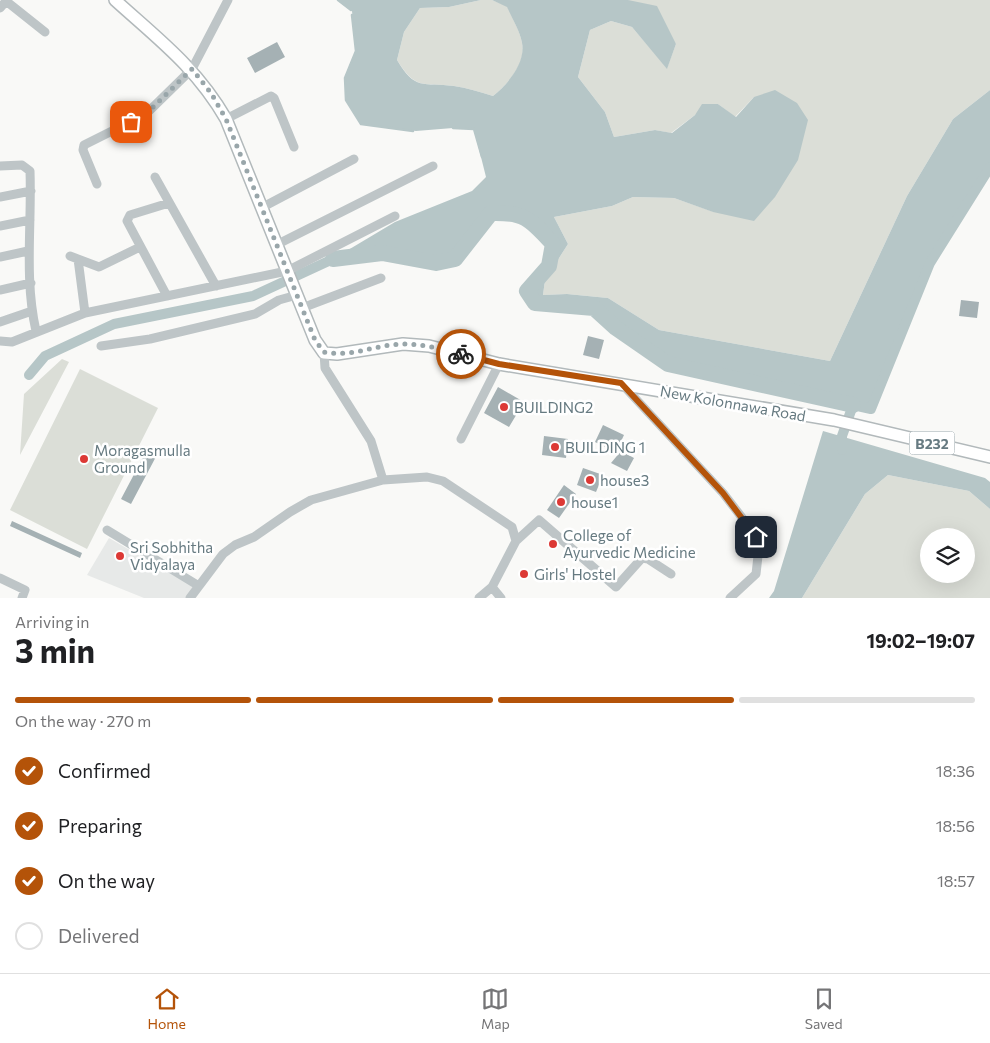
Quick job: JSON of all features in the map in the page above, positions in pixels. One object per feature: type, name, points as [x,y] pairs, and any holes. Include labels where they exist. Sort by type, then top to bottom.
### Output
[{"type":"main road","points":[[115,0],[192,69],[211,93],[226,119],[315,340],[324,352]]},
{"type":"main road","name":"New Kolonnawa Road","points":[[324,352],[337,354],[403,344],[429,346],[499,364],[621,383],[875,428],[990,457]]},
{"type":"street","points":[[97,184],[83,150],[84,145],[146,114],[192,69],[228,0]]},
{"type":"street","points":[[4,3],[45,32]]},
{"type":"street","points":[[226,119],[271,96],[274,98],[294,147]]},
{"type":"street","points":[[261,208],[354,159]]},
{"type":"street","points":[[0,166],[22,165],[30,171],[28,252],[32,311],[36,331]]},
{"type":"street","points":[[276,245],[433,166]]},
{"type":"street","points":[[154,177],[216,286]]},
{"type":"street","points":[[0,197],[31,191]]},
{"type":"street","points":[[167,296],[127,222],[130,215],[169,202]]},
{"type":"street","points":[[0,342],[12,342],[85,313],[288,273],[396,216]]},
{"type":"street","points":[[0,226],[30,220]]},
{"type":"street","points":[[85,313],[74,258],[99,267],[140,247]]},
{"type":"street","points":[[0,257],[28,252]]},
{"type":"street","points":[[302,308],[381,278]]},
{"type":"street","points":[[0,290],[31,283]]},
{"type":"street","points":[[101,346],[150,339],[255,314],[279,300],[296,293]]},
{"type":"street","points":[[0,322],[32,311]]},
{"type":"street","points":[[324,352],[326,368],[371,441],[383,480]]},
{"type":"street","points":[[461,439],[499,364]]},
{"type":"street","points":[[621,383],[723,493],[756,537],[759,548],[756,574],[730,598]]},
{"type":"street","points":[[190,598],[229,550],[254,537],[290,512],[311,500],[383,480],[427,477],[443,481],[512,526],[516,541]]},
{"type":"street","points":[[479,598],[492,587],[516,541],[539,520],[616,587],[642,558],[648,559],[670,574]]},
{"type":"street","points":[[107,530],[199,586]]},
{"type":"street","points":[[0,578],[25,590],[22,598]]},
{"type":"street","points":[[492,587],[501,598]]},
{"type":"shaded area","points":[[338,0],[481,0],[449,7],[420,8],[404,32],[397,60],[409,77],[415,81],[459,87],[493,96],[509,80],[518,66],[521,58],[522,43],[520,34],[507,7],[492,0],[628,0],[657,6],[676,44],[667,69],[632,27],[611,21],[590,30],[578,77],[605,112],[614,137],[655,130],[672,133],[695,115],[702,104],[718,104],[736,117],[754,97],[775,90],[797,103],[808,120],[798,160],[775,197],[754,221],[713,212],[674,198],[633,197],[612,206],[554,217],[568,244],[545,280],[543,295],[567,294],[608,298],[659,330],[830,361],[907,196],[953,119],[990,90],[990,167],[930,263],[871,409],[668,364],[616,328],[594,308],[535,303],[527,291],[549,266],[553,244],[533,224],[519,216],[491,213],[455,259],[436,263],[382,253],[333,259],[395,222],[472,191],[486,177],[474,129],[453,128],[416,131],[361,124],[346,100],[345,78],[356,51],[352,11]]},
{"type":"shaded area","points":[[481,0],[492,0],[507,6],[518,29],[523,51],[522,58],[510,80],[493,96],[459,87],[421,83],[410,77],[397,60],[404,32],[420,8],[449,7]]},
{"type":"shaded area","points":[[628,0],[990,0],[990,90],[953,119],[907,196],[830,361],[659,330],[608,298],[567,294],[543,295],[545,280],[568,244],[554,217],[612,206],[633,197],[674,198],[714,212],[754,97],[735,117],[718,104],[695,115],[671,133],[655,130],[614,137],[605,112],[578,77],[590,30],[611,21],[632,27],[667,68],[676,44]]},
{"type":"shaded area","points":[[62,359],[69,362],[20,455],[24,394]]},
{"type":"shaded area","name":"Moragasmulla Ground","points":[[80,369],[158,408],[87,549],[10,510]]},
{"type":"shaded area","points":[[823,431],[985,478],[990,482],[990,509],[969,491],[888,475],[865,494],[802,598],[769,598],[774,591]]},
{"type":"shaded area","points":[[888,475],[969,491],[990,509],[990,598],[802,598],[865,494]]},
{"type":"shaded area","name":"Sri Sobhitha Vidyalaya","points":[[109,538],[194,587],[186,598],[144,598],[87,575]]},
{"type":"building","points":[[277,42],[285,57],[255,73],[247,58]]},
{"type":"building","points":[[961,300],[979,302],[977,318],[959,316]]},
{"type":"building","points":[[588,336],[604,340],[599,359],[583,355]]},
{"type":"building","name":"BUILDING2","points":[[498,387],[524,402],[509,427],[484,413]]},
{"type":"building","points":[[603,425],[624,435],[616,452],[595,442]]},
{"type":"building","name":"BUILDING 1","points":[[544,436],[568,439],[566,458],[542,455]]},
{"type":"building","points":[[149,446],[159,451],[131,504],[121,499]]},
{"type":"building","points":[[621,451],[634,458],[627,471],[611,463]]},
{"type":"building","name":"house3","points":[[583,468],[603,475],[596,492],[577,485]]},
{"type":"building","name":"house1","points":[[564,485],[576,494],[559,518],[547,510]]},
{"type":"building","points":[[12,521],[82,553],[80,558],[10,526]]},
{"type":"waterway","points":[[338,0],[351,10]]},
{"type":"waterway","points":[[352,15],[356,51],[345,78],[346,100],[361,124],[413,131]]},
{"type":"waterway","points":[[453,128],[474,129],[482,157]]},
{"type":"waterway","points":[[842,450],[842,436],[853,405],[871,409],[930,263],[990,167]]},
{"type":"waterway","points":[[333,259],[382,253],[436,263],[455,259],[491,213],[512,214],[532,223],[553,244],[549,266],[527,291],[535,303],[594,308],[616,328],[668,364],[853,405]]},
{"type":"waterway","points":[[29,375],[45,356],[114,324],[253,296],[333,259]]},
{"type":"way so far","points":[[131,122],[146,114],[192,69],[211,93],[226,119],[319,347],[324,352],[337,354],[403,344],[429,346],[461,354]]},
{"type":"place","name":"BUILDING2","points":[[504,407]]},
{"type":"place","name":"BUILDING 1","points":[[555,447]]},
{"type":"place","name":"Moragasmulla Ground","points":[[84,459]]},
{"type":"place","name":"house3","points":[[590,480]]},
{"type":"place","name":"house1","points":[[561,502]]},
{"type":"place","name":"College of Ayurvedic Medicine","points":[[553,544]]},
{"type":"place","name":"Sri Sobhitha Vidyalaya","points":[[120,556]]},
{"type":"place","name":"Girls' Hostel","points":[[524,574]]},
{"type":"route","points":[[461,354],[499,364],[621,383],[723,493],[756,537]]}]
